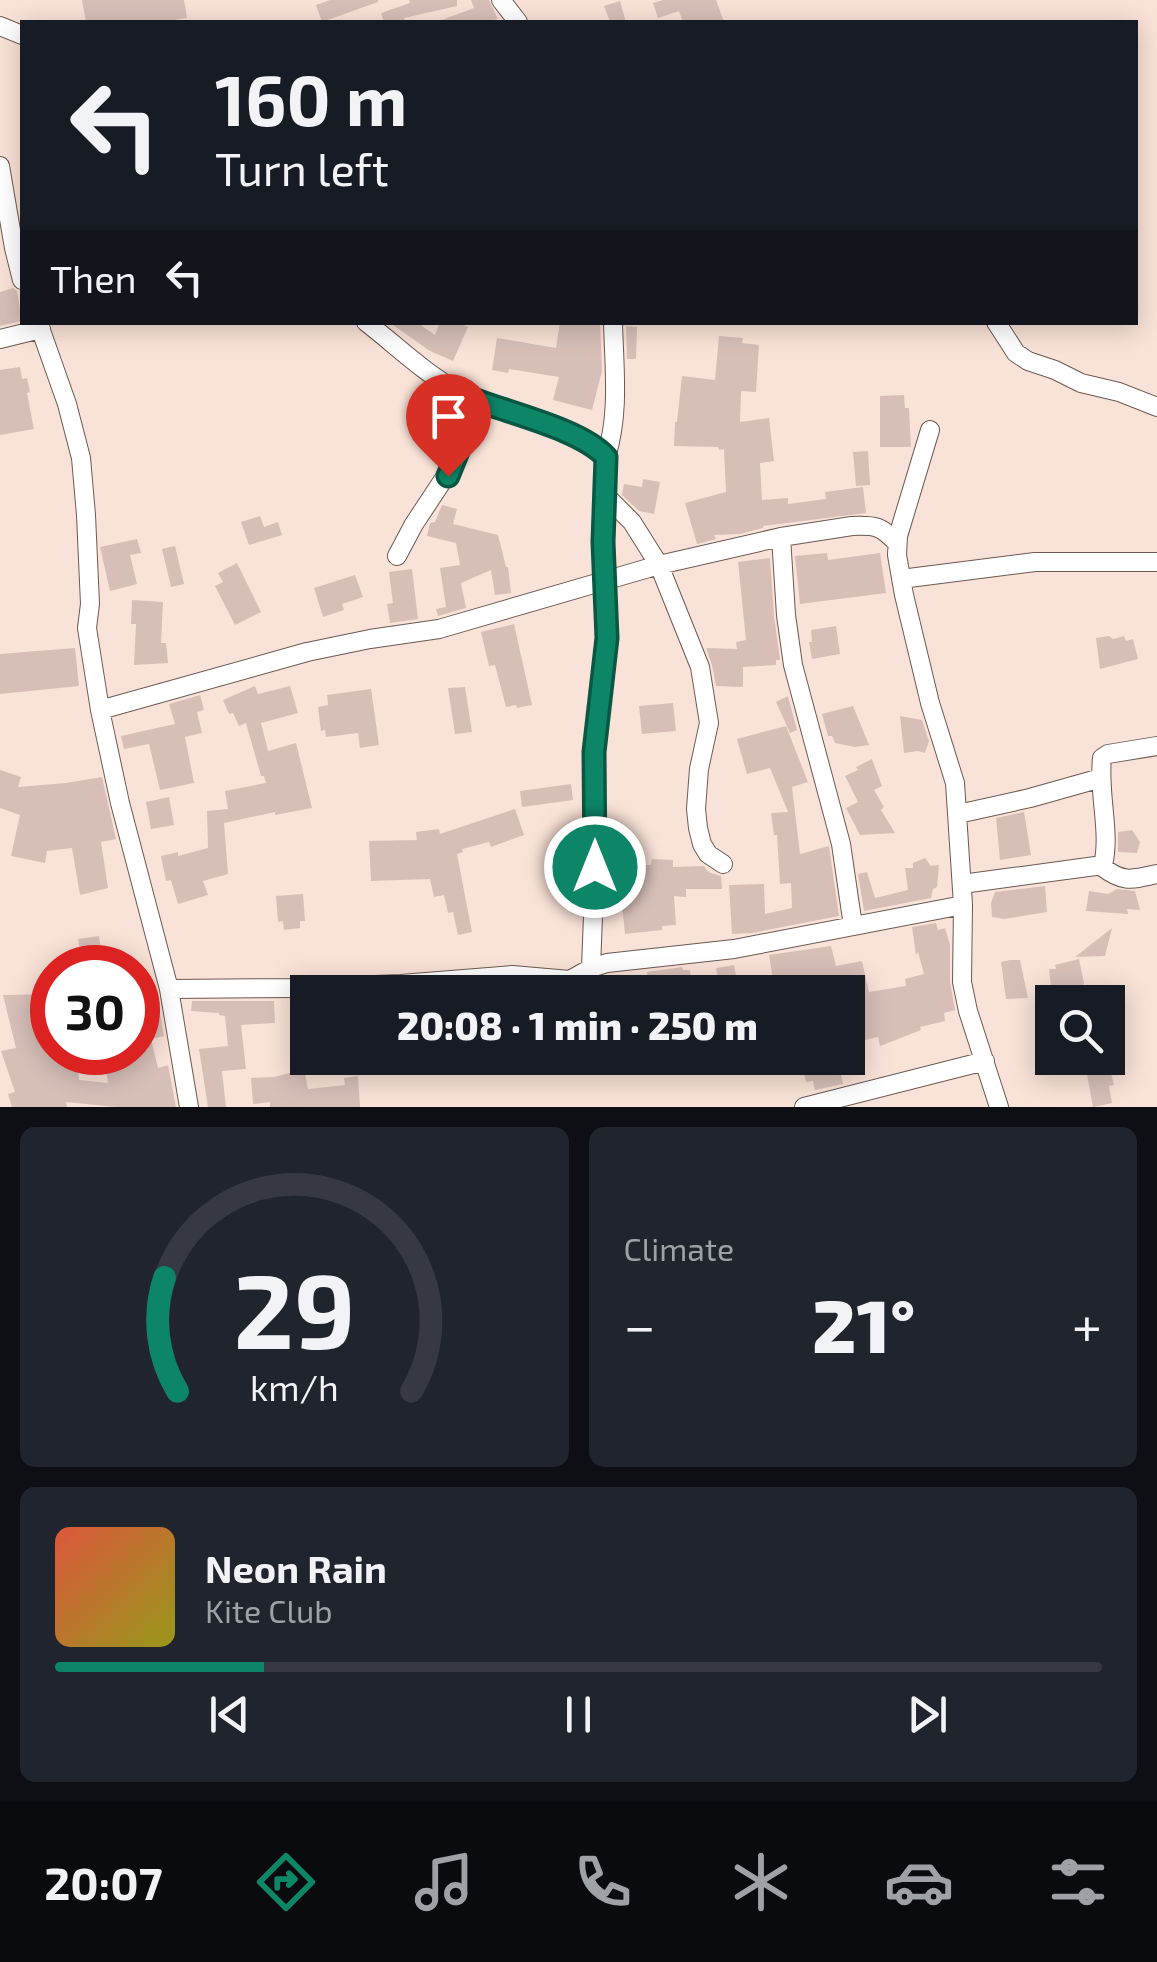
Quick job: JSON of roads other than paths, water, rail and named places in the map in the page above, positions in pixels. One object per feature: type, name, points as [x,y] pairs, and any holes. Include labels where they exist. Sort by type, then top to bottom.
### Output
[{"type":"street","points":[[0,166],[18,247]]},
{"type":"street","points":[[370,325],[415,364],[471,398],[562,431],[596,447],[606,457]]},
{"type":"street","points":[[591,968],[596,836],[594,752],[607,638],[606,457],[612,441],[616,402],[613,325]]},
{"type":"street","points":[[998,325],[1016,353],[1028,360],[1082,383],[1157,407]]},
{"type":"street","points":[[0,339],[40,326],[75,431],[86,515],[90,604],[87,628],[100,710],[169,988],[189,1107]]},
{"type":"street","points":[[397,556],[455,462],[471,398]]},
{"type":"street","points":[[930,430],[897,543],[901,579],[930,703],[955,783],[963,905],[962,982],[998,1107]]},
{"type":"street","points":[[606,496],[632,522],[659,565],[700,668],[709,723],[698,789],[698,828],[708,854],[722,864]]},
{"type":"street","points":[[100,710],[308,652],[422,633],[659,565],[781,538],[868,525],[883,528],[897,543]]},
{"type":"street","points":[[781,538],[793,665],[841,844],[853,926]]},
{"type":"street","points":[[901,579],[1035,562],[1157,562]]},
{"type":"street","points":[[1101,866],[1105,850],[1102,761],[1106,755],[1157,746]]},
{"type":"street","points":[[958,814],[1101,778]]},
{"type":"street","points":[[962,884],[1101,866],[1127,880],[1157,874]]},
{"type":"street","points":[[169,988],[401,984],[512,975],[565,980],[591,968],[627,960],[734,949],[963,905]]},
{"type":"street","points":[[804,1107],[985,1061]]}]
